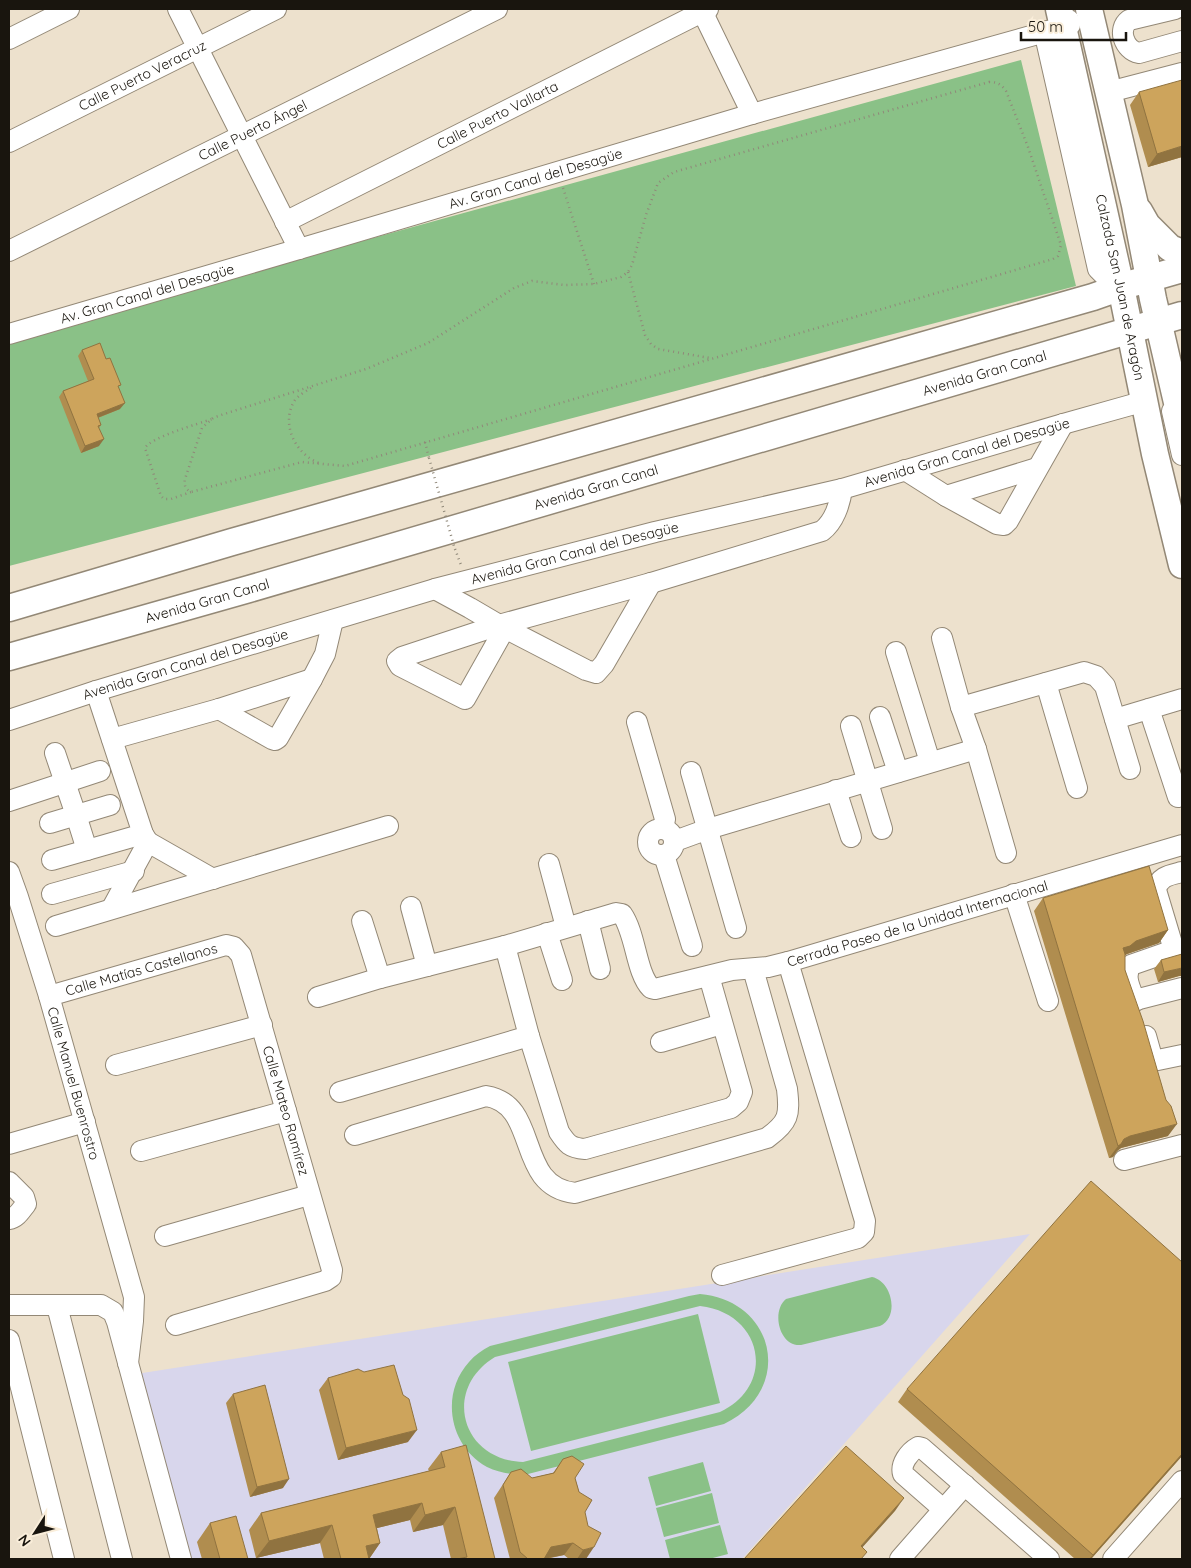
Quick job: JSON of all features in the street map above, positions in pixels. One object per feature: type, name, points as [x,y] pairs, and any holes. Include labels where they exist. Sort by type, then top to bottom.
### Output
[{"type":"main road","name":"Calzada San Juan de Aragón","points":[[1063,19],[1110,97],[1135,205],[1135,283]]},
{"type":"main road","name":"Calzada San Juan de Aragón","points":[[1063,19],[1135,283],[1152,324],[1181,419]]},
{"type":"main road","points":[[1135,205],[1147,225],[1170,248],[1182,253]]},
{"type":"main road","points":[[9,608],[232,542],[1094,297],[1182,269]]},
{"type":"main road","name":"Calzada San Juan de Aragón","points":[[1152,324],[1145,402],[1155,454],[1182,565]]},
{"type":"main road","name":"Avenida Gran Canal","points":[[9,657],[259,586],[1152,324]]},
{"type":"street","points":[[9,38],[69,9]]},
{"type":"street","points":[[178,9],[299,249]]},
{"type":"street","name":"Calle Puerto Veracruz","points":[[9,142],[276,9]]},
{"type":"street","name":"Calle Puerto Ángel","points":[[9,251],[497,9]]},
{"type":"street","points":[[1182,37],[1176,9],[1129,20],[1122,29],[1127,47],[1132,51],[1139,52],[1182,41]]},
{"type":"street","points":[[704,10],[752,114]]},
{"type":"street","name":"Calle Puerto Vallarta","points":[[285,222],[704,10]]},
{"type":"street","points":[[1063,19],[1094,297]]},
{"type":"street","name":"Av. Gran Canal del Desagüe","points":[[9,334],[752,114],[1063,19]]},
{"type":"street","points":[[1110,97],[1182,73]]},
{"type":"street","points":[[1110,97],[1182,84]]},
{"type":"street","points":[[1152,324],[1182,456]]},
{"type":"street","points":[[1152,324],[1182,531]]},
{"type":"street","name":"Avenida Gran Canal del Desagüe","points":[[9,720],[96,691],[435,589],[655,532],[842,489],[1145,402]]},
{"type":"street","points":[[905,470],[946,496],[997,524],[1004,525],[1063,424]]},
{"type":"street","points":[[946,496],[1037,468]]},
{"type":"street","points":[[502,626],[465,699],[398,664],[397,661],[402,658],[502,626],[822,531],[827,528],[840,504],[842,489]]},
{"type":"street","points":[[435,589],[590,673],[596,673],[604,664],[651,583]]},
{"type":"street","points":[[219,709],[275,740],[281,735],[325,654],[332,620]]},
{"type":"street","points":[[942,638],[1006,854]]},
{"type":"street","points":[[896,652],[930,762]]},
{"type":"street","points":[[961,707],[1084,672],[1090,673],[1101,680],[1105,686],[1130,769]]},
{"type":"street","points":[[112,739],[219,709],[312,679]]},
{"type":"street","points":[[1046,683],[1077,788]]},
{"type":"street","points":[[96,691],[146,838],[134,871],[112,908]]},
{"type":"street","points":[[1115,719],[1178,700]]},
{"type":"street","points":[[1149,709],[1178,797]]},
{"type":"street","points":[[880,717],[898,772]]},
{"type":"street","points":[[637,722],[665,819],[667,841],[692,946]]},
{"type":"street","points":[[851,726],[882,829]]},
{"type":"street","points":[[667,841],[976,749]]},
{"type":"street","points":[[55,753],[87,850]]},
{"type":"street","points":[[9,801],[100,771]]},
{"type":"street","points":[[691,772],[736,928]]},
{"type":"street","points":[[836,790],[850,837]]},
{"type":"street","points":[[50,823],[110,805]]},
{"type":"street","points":[[56,926],[388,826]]},
{"type":"street","points":[[52,860],[87,850],[146,838],[213,880]]},
{"type":"street","name":"Cerrada Paseo de la Unidad Internacional","points":[[588,921],[611,914],[622,914],[628,926],[645,980],[651,988],[660,988],[732,970],[768,968],[1182,845]]},
{"type":"street","points":[[549,864],[566,927]]},
{"type":"street","points":[[52,894],[134,871]]},
{"type":"street","name":"Calle Manuel Buenrostro","points":[[9,872],[49,996],[134,1298],[134,1321],[128,1363]]},
{"type":"street","points":[[1159,1080],[1127,979],[1127,971],[1131,965],[1178,950],[1156,890],[1157,884],[1162,878],[1182,872]]},
{"type":"street","points":[[1014,894],[1048,1001]]},
{"type":"street","points":[[411,907],[427,966]]},
{"type":"street","points":[[318,997],[380,978],[505,946],[588,921],[600,970]]},
{"type":"street","points":[[362,922],[380,978]]},
{"type":"street","points":[[547,933],[562,980]]},
{"type":"street","name":"Calle Matías Castellanos","points":[[49,996],[226,946],[234,947]]},
{"type":"street","points":[[505,946],[529,1036],[559,1132],[566,1143],[575,1148],[585,1149],[731,1108],[738,1102],[742,1092],[709,976]]},
{"type":"street","name":"Calle Mateo Ramírez","points":[[176,1325],[324,1281],[331,1277],[332,1270],[309,1195],[262,1025],[241,955],[234,947]]},
{"type":"street","points":[[722,1275],[858,1238],[864,1232],[865,1221],[788,962]]},
{"type":"street","points":[[356,1135],[486,1096],[496,1097],[504,1101],[518,1118],[536,1167],[555,1188],[575,1193],[767,1138],[779,1130],[787,1118],[787,1089],[753,968]]},
{"type":"street","points":[[1135,1000],[1182,988]]},
{"type":"street","points":[[661,1042],[722,1024]]},
{"type":"street","points":[[116,1065],[262,1025]]},
{"type":"street","points":[[340,1092],[529,1036]]},
{"type":"street","points":[[1154,1061],[1182,1055]]},
{"type":"street","points":[[141,1151],[286,1112]]},
{"type":"street","points":[[9,1144],[85,1122]]},
{"type":"street","points":[[1124,1160],[1182,1145]]},
{"type":"street","points":[[9,1182],[24,1197],[26,1204],[18,1214],[9,1219]]},
{"type":"street","points":[[164,1236],[309,1195]]},
{"type":"street","points":[[9,1305],[101,1305],[113,1312],[181,1559]]},
{"type":"street","points":[[57,1306],[122,1559]]},
{"type":"street","points":[[9,1340],[64,1559]]},
{"type":"street","points":[[943,1509],[903,1474],[901,1470],[904,1462],[918,1446],[1049,1559]]},
{"type":"street","points":[[1113,1559],[1182,1481]]},
{"type":"street","points":[[900,1559],[965,1485]]},
{"type":"path","points":[[989,82],[996,82],[1006,91],[1028,147],[1061,246],[1058,256],[1034,264],[345,466],[302,462],[171,499],[164,499],[161,496],[145,448],[151,441],[221,414],[366,369],[428,343],[514,288],[532,281],[564,285],[594,284],[621,277],[628,272],[632,265],[646,215],[658,183],[674,172],[989,82]]},
{"type":"path","points":[[557,172],[594,284]]},
{"type":"path","points":[[628,272],[645,335],[651,344],[658,349],[712,358]]},
{"type":"path","points":[[313,386],[296,399],[290,412],[290,424],[292,439],[303,453],[312,460],[323,464]]},
{"type":"path","points":[[191,492],[187,490],[184,484],[185,479],[202,428],[213,418]]},
{"type":"path","points":[[425,442],[454,546],[467,581]]},
{"type":"shaded area","points":[[1030,1234],[742,1559],[184,1559],[136,1374]]},
{"type":"green space","points":[[1021,60],[1076,286],[9,566],[9,338]]},
{"type":"green space","points":[[872,1277],[884,1285],[889,1292],[891,1300],[892,1308],[890,1315],[880,1326],[801,1345],[793,1344],[787,1340],[778,1319],[781,1305],[786,1299]]},
{"type":"green space","points":[[700,1294],[726,1300],[746,1313],[760,1330],[767,1349],[767,1370],[761,1391],[746,1409],[724,1424],[524,1475],[510,1474],[487,1467],[474,1458],[464,1446],[457,1433],[453,1419],[454,1389],[460,1375],[469,1362],[481,1351],[490,1346]],"holes":[[[700,1306],[721,1311],[738,1322],[749,1335],[755,1352],[755,1368],[750,1385],[738,1400],[720,1412],[523,1462],[502,1458],[485,1449],[473,1436],[466,1421],[464,1404],[468,1387],[478,1371],[495,1357]]]},
{"type":"green space","points":[[698,1314],[720,1403],[531,1451],[508,1362]]},
{"type":"green space","points":[[703,1462],[711,1491],[656,1506],[648,1477]]},
{"type":"green space","points":[[712,1493],[719,1523],[664,1537],[656,1508]]},
{"type":"green space","points":[[720,1525],[728,1554],[709,1559],[670,1559],[665,1540]]},
{"type":"building","points":[[1182,80],[1182,146],[1157,154],[1139,92]]},
{"type":"building","points":[[100,343],[106,359],[110,358],[121,385],[118,386],[125,403],[97,414],[101,425],[98,426],[104,439],[85,446],[63,391],[94,379],[82,350]]},
{"type":"building","points":[[1149,866],[1168,930],[1136,941],[1130,946],[1123,948],[1125,970],[1143,1021],[1166,1100],[1171,1106],[1177,1124],[1130,1136],[1124,1139],[1118,1146],[1043,898]]},
{"type":"building","points":[[1182,954],[1182,968],[1164,972],[1161,960]]},
{"type":"building","points":[[1091,1181],[1182,1262],[1182,1454],[1093,1555],[907,1389]]},
{"type":"building","points":[[394,1365],[403,1395],[409,1399],[417,1430],[346,1448],[328,1378],[358,1369],[364,1372]]},
{"type":"building","points":[[265,1385],[289,1479],[257,1487],[233,1394]]},
{"type":"building","points":[[466,1445],[495,1559],[457,1559],[467,1557],[455,1507],[425,1515],[422,1503],[373,1515],[380,1543],[366,1546],[369,1559],[341,1559],[332,1525],[269,1541],[261,1513],[445,1467],[441,1452]]},
{"type":"building","points":[[846,1446],[904,1498],[861,1546],[867,1552],[861,1559],[744,1559]]},
{"type":"building","points":[[572,1456],[584,1464],[575,1478],[579,1492],[592,1500],[585,1512],[588,1526],[601,1533],[594,1547],[583,1550],[573,1543],[551,1547],[544,1559],[528,1559],[520,1552],[503,1485],[511,1472],[521,1469],[532,1478],[554,1473],[563,1459]]},
{"type":"building","points":[[236,1516],[248,1559],[220,1559],[210,1523]]}]
